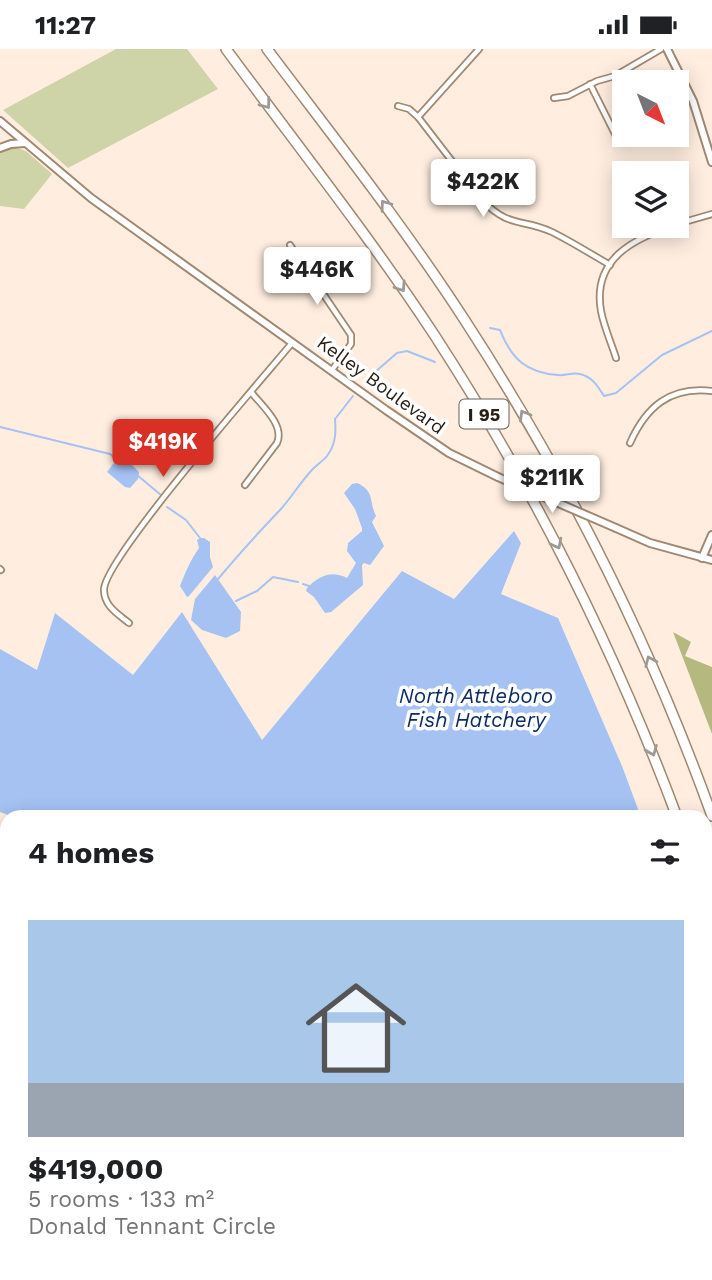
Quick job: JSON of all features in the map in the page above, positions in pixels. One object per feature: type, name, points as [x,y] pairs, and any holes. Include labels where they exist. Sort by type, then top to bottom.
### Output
[{"type":"highway","name":"I 95","points":[[226,49],[390,271],[454,366],[504,448],[546,523],[597,626],[636,713],[674,810]]},
{"type":"highway","name":"I 95","points":[[267,49],[426,263],[519,407],[623,602],[692,760],[710,810]]},
{"type":"highway","points":[[692,760],[712,806]]},
{"type":"main road","points":[[667,49],[693,101],[711,158]]},
{"type":"main road","name":"Kelley Boulevard","points":[[0,121],[91,198],[449,453],[650,543],[712,560]]},
{"type":"main road","points":[[0,148],[11,143],[25,143]]},
{"type":"main road","points":[[702,558],[712,535]]},
{"type":"street","points":[[418,117],[479,49]]},
{"type":"street","points":[[554,98],[568,96],[590,84],[615,76],[662,49]]},
{"type":"street","points":[[590,84],[612,128]]},
{"type":"street","points":[[398,106],[410,109],[418,117],[482,200],[495,212],[511,222],[552,233],[610,265]]},
{"type":"street","points":[[689,221],[712,214]]},
{"type":"street","points":[[616,358],[600,307],[603,283],[610,265],[621,250],[638,238]]},
{"type":"street","points":[[290,245],[351,335],[351,344],[332,370]]},
{"type":"street","points":[[129,623],[115,612],[105,599],[104,589],[110,571],[149,517],[293,342]]},
{"type":"street","points":[[631,443],[639,423],[660,402],[684,392],[712,391]]},
{"type":"street","points":[[245,485],[277,443],[280,435],[274,421],[251,393]]},
{"type":"green space","points":[[116,49],[187,49],[218,89],[68,168],[3,110]]},
{"type":"green space","points":[[14,147],[26,151],[52,174],[24,209],[0,206],[0,153]]},
{"type":"green space","points":[[673,632],[691,642],[685,656],[712,667],[712,734]]},
{"type":"water","points":[[119,456],[125,458],[139,472],[138,479],[130,488],[107,472]]},
{"type":"water","points":[[357,483],[369,493],[376,516],[372,522],[384,546],[370,565],[362,565],[363,585],[331,612],[325,613],[314,597],[306,591],[326,575],[347,578],[356,563],[347,551],[348,543],[362,528],[355,509],[344,493],[352,484]]},
{"type":"water","name":"North Attleboro Fish Hatchery","points":[[514,531],[521,543],[501,594],[558,618],[638,810],[0,810],[0,649],[37,670],[55,613],[133,675],[182,612],[262,740],[402,571],[454,599]]},
{"type":"water","points":[[200,538],[210,542],[213,567],[187,597],[180,586],[199,548],[197,540]]},
{"type":"water","points":[[215,575],[241,612],[240,631],[226,638],[202,630],[191,620],[195,599]]},
{"type":"waterway","points":[[490,328],[500,330],[509,349],[528,367],[547,374],[585,375],[604,396],[616,393],[662,355],[712,331]]},
{"type":"waterway","points":[[367,379],[397,353],[407,351],[435,362]]},
{"type":"waterway","points":[[218,579],[327,456],[335,438],[335,419],[353,396]]},
{"type":"waterway","points":[[0,427],[110,454],[116,459]]},
{"type":"waterway","points":[[137,475],[161,495]]},
{"type":"waterway","points":[[167,507],[186,520],[200,538]]},
{"type":"waterway","points":[[236,601],[257,591],[273,577],[298,582]]},
{"type":"waterway","points":[[303,584],[309,586]]}]
